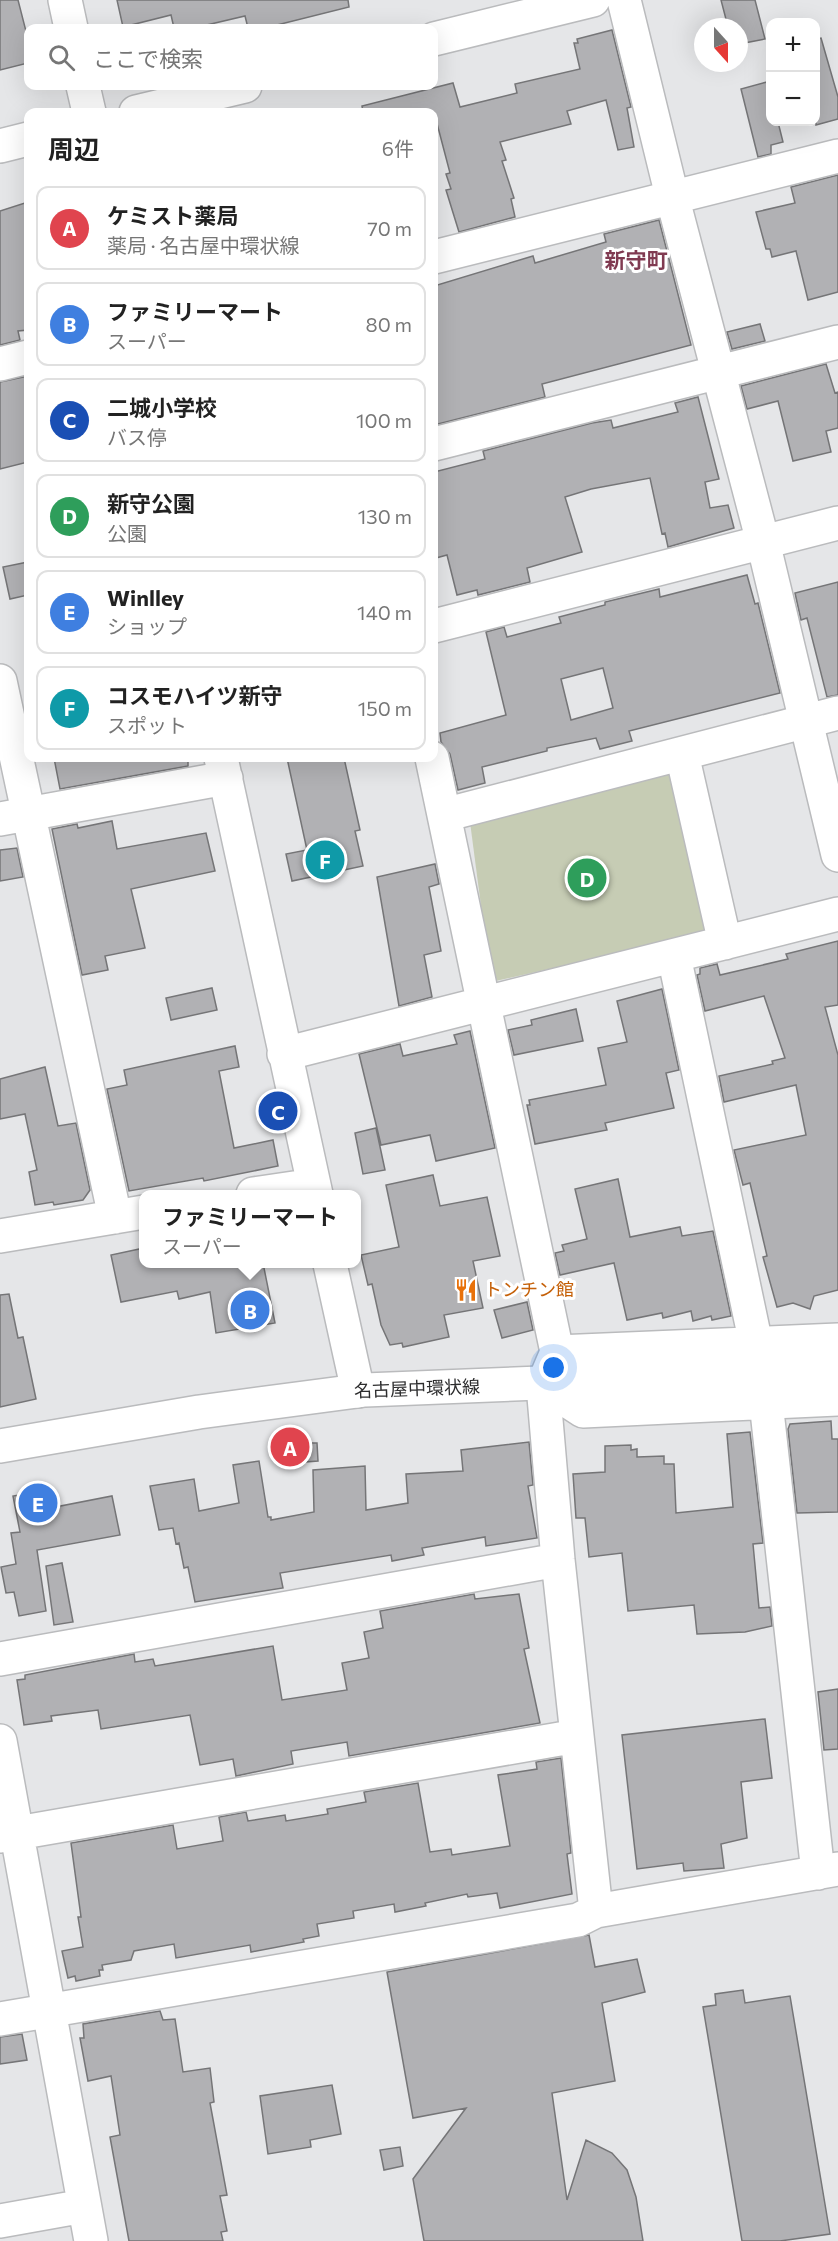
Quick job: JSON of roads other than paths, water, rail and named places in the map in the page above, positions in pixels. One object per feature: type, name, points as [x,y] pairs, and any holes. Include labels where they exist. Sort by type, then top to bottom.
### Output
[{"type":"street","points":[[65,0],[70,24]]},
{"type":"street","points":[[438,38],[593,0]]},
{"type":"street","points":[[624,0],[672,196],[763,542],[838,855]]},
{"type":"street","points":[[84,90],[88,108]]},
{"type":"street","points":[[153,108],[229,90]]},
{"type":"street","points":[[0,146],[24,140]]},
{"type":"street","points":[[438,256],[838,156]]},
{"type":"street","points":[[438,443],[838,342]]},
{"type":"street","points":[[0,364],[24,358]]},
{"type":"street","points":[[438,625],[838,523]]},
{"type":"street","points":[[0,681],[14,816],[129,1215],[0,1236]]},
{"type":"street","points":[[444,815],[838,713]]},
{"type":"street","points":[[682,754],[725,943]]},
{"type":"street","points":[[433,762],[558,1352],[543,1384],[558,1560],[596,1911]]},
{"type":"street","points":[[14,816],[224,768],[315,1190]]},
{"type":"street","points":[[284,1054],[838,914]]},
{"type":"street","points":[[674,956],[756,1344]]},
{"type":"street","points":[[331,1268],[357,1390]]},
{"type":"street","points":[[558,1352],[838,1340]]},
{"type":"street","name":"名古屋中環状線","points":[[0,1446],[199,1412],[357,1390],[838,1371]]},
{"type":"street","points":[[543,1384],[583,1411],[838,1399]]},
{"type":"street","points":[[0,2019],[578,1920],[596,1911],[828,1871],[766,1402]]},
{"type":"street","points":[[0,1659],[558,1560]]},
{"type":"street","points":[[8,1835],[577,1736]]},
{"type":"street","points":[[0,1741],[8,1835],[49,2011],[91,2241]]},
{"type":"street","points":[[0,2221],[84,2206]]},
{"type":"place","name":"コスモハイツ新守","points":[[325,860]]},
{"type":"place","name":"新守公園","points":[[587,878]]},
{"type":"place","name":"二城小学校","points":[[278,1111]]},
{"type":"place","name":"トンチン館","points":[[466,1290]]},
{"type":"place","name":"ファミリーマート","points":[[250,1310]]},
{"type":"place","name":"ケミスト薬局","points":[[290,1447]]},
{"type":"place","name":"Winlley","points":[[38,1503]]},
{"type":"district","name":"新守町","points":[[636,261]]}]
